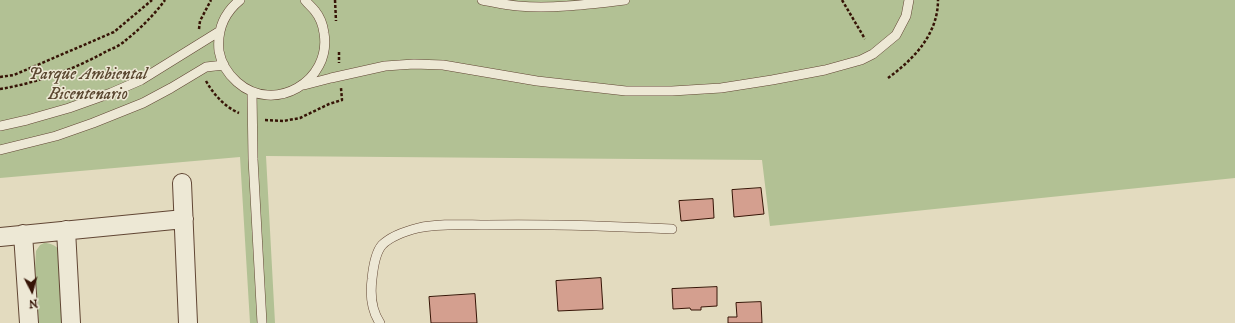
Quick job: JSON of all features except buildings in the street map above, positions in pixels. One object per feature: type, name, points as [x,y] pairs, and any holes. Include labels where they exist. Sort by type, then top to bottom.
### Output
[{"type":"street","points":[[182,184],[188,323]]},
{"type":"street","points":[[0,237],[184,219]]},
{"type":"street","points":[[66,230],[71,323]]},
{"type":"street","points":[[23,234],[29,323]]},
{"type":"lane","points":[[240,0],[227,14],[220,31],[219,48],[224,65],[231,76],[241,85],[252,92],[270,95],[288,93],[304,85],[340,75],[386,66],[414,64],[442,65],[537,81],[626,91],[672,91],[721,88],[825,70],[861,60],[873,54],[896,35],[906,16],[909,0]]},
{"type":"lane","points":[[304,85],[315,73],[323,59],[326,42],[323,26],[316,12],[305,0]]},
{"type":"lane","points":[[482,0],[518,6],[554,7],[625,0]]},
{"type":"lane","points":[[0,126],[69,108],[111,93],[141,80],[220,31]]},
{"type":"lane","points":[[0,150],[56,136],[93,123],[143,103],[206,67],[224,65]]},
{"type":"lane","points":[[252,92],[253,158],[262,323]]},
{"type":"lane","points":[[380,323],[374,311],[371,295],[373,268],[381,246],[402,233],[419,228],[439,226],[534,224],[672,228]]},
{"type":"path","points":[[0,77],[14,75],[114,32],[152,0]]},
{"type":"path","points":[[0,89],[14,87],[53,75],[93,59],[125,41],[156,12],[165,0]]},
{"type":"path","points":[[196,46],[200,21],[211,0]]},
{"type":"path","points":[[335,0],[336,23]]},
{"type":"path","points":[[842,0],[865,39]]},
{"type":"path","points":[[888,78],[921,48],[934,25],[938,0]]},
{"type":"path","points":[[200,70],[213,94],[233,111],[253,119],[283,121],[300,118],[329,104],[342,100],[338,45]]},
{"type":"green space","name":"Parque Ambiental Bicentenario","points":[[0,0],[1235,0],[1235,178],[770,226],[762,160],[266,156],[275,323],[250,323],[240,157],[0,178]]},
{"type":"green space","points":[[49,243],[60,250],[64,323],[39,323],[35,269],[36,251],[40,245]]}]
